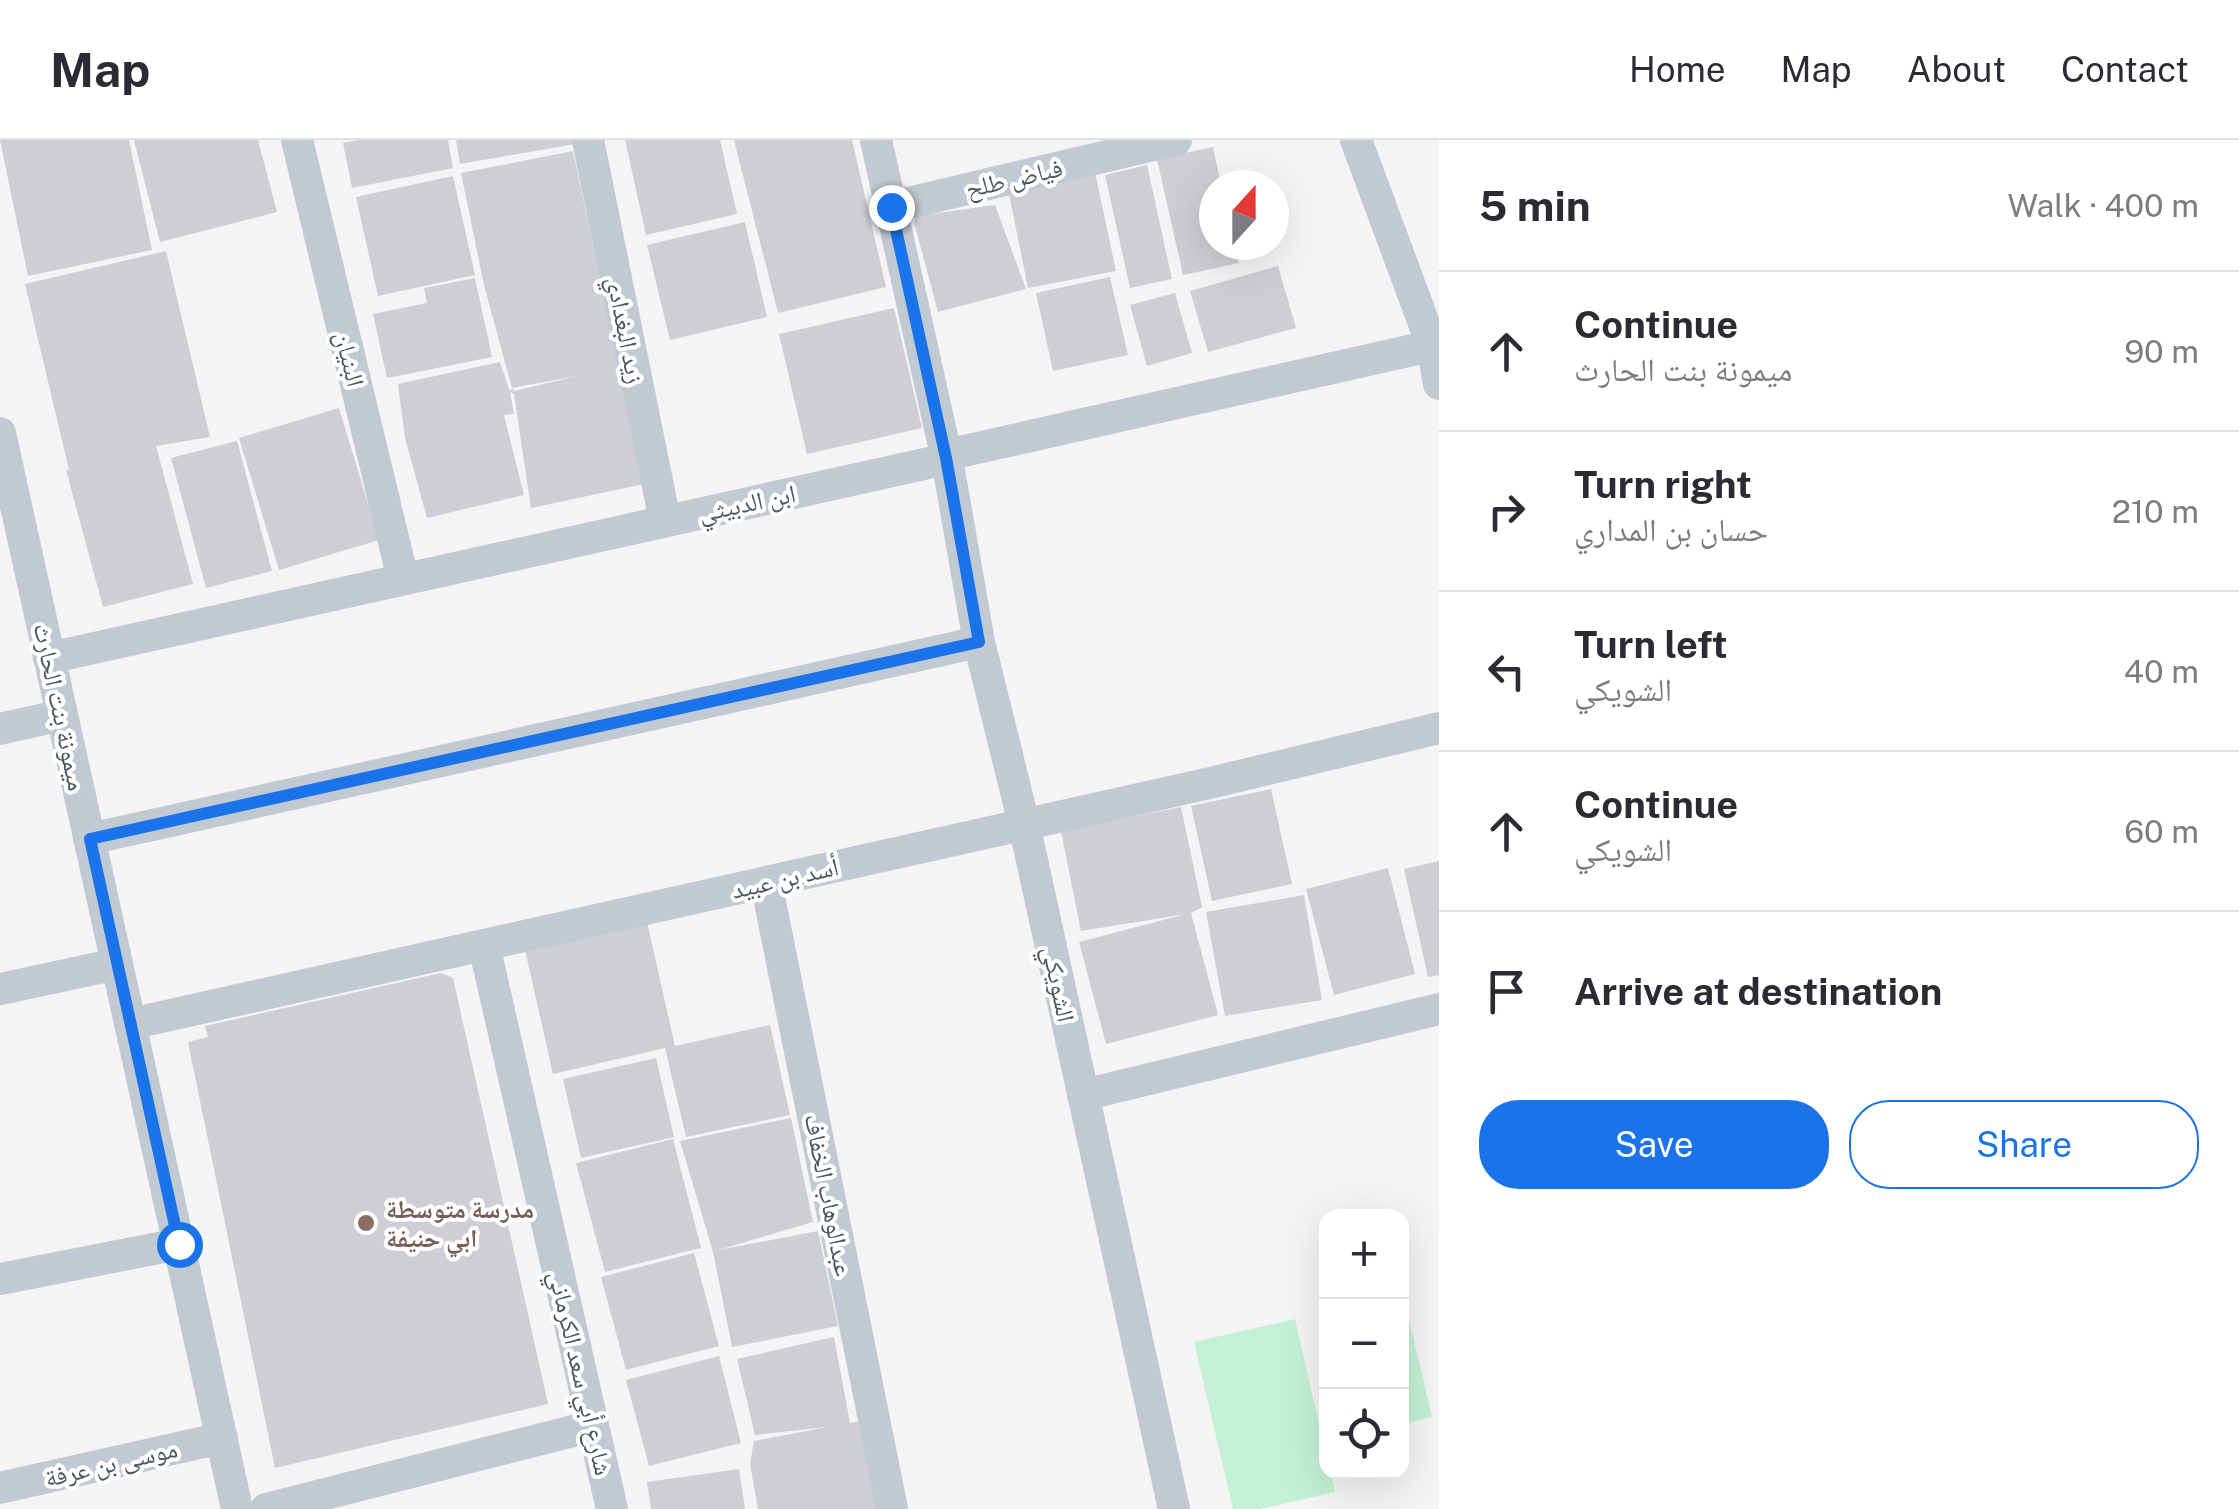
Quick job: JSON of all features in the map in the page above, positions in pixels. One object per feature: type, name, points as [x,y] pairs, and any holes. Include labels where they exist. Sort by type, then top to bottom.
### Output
[{"type":"street","name":"البنيان","points":[[297,140],[403,579]]},
{"type":"street","name":"زيد البغدادي","points":[[588,140],[665,521]]},
{"type":"street","name":"الشويكي","points":[[876,140],[946,457],[979,642],[1024,824],[1174,1509]]},
{"type":"street","name":"فياض طلح","points":[[891,207],[1134,145],[1176,140]]},
{"type":"street","points":[[1356,140],[1436,344],[1439,384]]},
{"type":"street","name":"ابن الدبيثي","points":[[49,658],[1436,344]]},
{"type":"street","name":"ميمونة بنت الحارث","points":[[0,432],[237,1509]]},
{"type":"street","points":[[90,839],[979,642]]},
{"type":"street","points":[[0,729],[62,715]]},
{"type":"street","name":"أسد بن عبيد","points":[[130,1024],[1439,728]]},
{"type":"street","name":"عبدالوهاب الخفاف","points":[[766,882],[892,1509]]},
{"type":"street","name":"شارع أبي سعد الكرماني","points":[[484,944],[612,1509]]},
{"type":"street","points":[[0,989],[117,964]]},
{"type":"street","points":[[1084,1095],[1439,1009]]},
{"type":"street","points":[[0,1279],[179,1244]]},
{"type":"street","points":[[266,1509],[593,1426]]},
{"type":"street","name":"موسى بن عرفة","points":[[0,1488],[222,1438]]},
{"type":"green space","points":[[1295,1319],[1319,1424],[1319,1479],[1332,1479],[1335,1492],[1260,1509],[1233,1509],[1194,1342]]},
{"type":"green space","points":[[1409,1320],[1432,1417],[1409,1422]]},
{"type":"building","points":[[0,140],[129,140],[152,250],[28,276]]},
{"type":"building","points":[[134,140],[258,140],[277,212],[160,242]]},
{"type":"building","points":[[448,140],[453,168],[352,188],[343,143]]},
{"type":"building","points":[[456,140],[573,140],[575,144],[460,164]]},
{"type":"building","points":[[625,140],[720,140],[737,214],[646,235]]},
{"type":"building","points":[[734,140],[852,140],[886,287],[778,313]]},
{"type":"building","points":[[1213,147],[1218,170],[1199,170],[1199,260],[1239,263],[1183,275],[1157,159]]},
{"type":"building","points":[[573,151],[649,483],[531,508],[514,394],[510,392],[461,173]],"holes":[[[577,376],[514,391],[512,388]]]},
{"type":"building","points":[[1147,165],[1172,279],[1130,288],[1105,175]]},
{"type":"building","points":[[1095,172],[1116,271],[1028,288],[1008,189]]},
{"type":"building","points":[[453,176],[475,275],[378,296],[356,197]]},
{"type":"building","points":[[995,205],[1026,289],[938,312],[914,222],[916,216]]},
{"type":"building","points":[[745,222],[767,317],[670,340],[647,245]]},
{"type":"building","points":[[166,251],[210,437],[156,446],[193,584],[103,607],[66,470],[25,284]]},
{"type":"building","points":[[1278,266],[1296,328],[1208,352],[1190,291]]},
{"type":"building","points":[[1110,277],[1128,355],[1053,371],[1036,293]]},
{"type":"building","points":[[475,278],[492,357],[387,378],[373,314],[427,303],[424,288]]},
{"type":"building","points":[[1175,293],[1192,353],[1147,366],[1130,305]]},
{"type":"building","points":[[894,308],[922,428],[807,454],[779,334]]},
{"type":"building","points":[[500,362],[514,414],[504,415],[524,495],[427,518],[405,438],[398,384]]},
{"type":"building","points":[[339,408],[379,540],[279,570],[239,438]]},
{"type":"building","points":[[237,441],[272,571],[206,588],[171,458]]},
{"type":"building","points":[[1271,789],[1292,884],[1212,901],[1191,806]]},
{"type":"building","points":[[1181,807],[1202,907],[1191,913],[1218,1015],[1106,1044],[1079,942],[1186,914],[1081,931],[1061,831]]},
{"type":"building","points":[[1439,861],[1439,975],[1428,977],[1404,869]]},
{"type":"building","points":[[1388,868],[1415,974],[1334,995],[1306,889]]},
{"type":"building","points":[[1304,895],[1322,1000],[1225,1016],[1206,912]]},
{"type":"building","points":[[647,922],[675,1046],[770,1025],[790,1115],[686,1137],[665,1048],[553,1074],[525,950]]},
{"type":"building","name":"مدرسة متوسطة ابي حنيفة","points":[[441,973],[453,978],[548,1404],[275,1468],[188,1042],[208,1037],[205,1026]]},
{"type":"building","points":[[656,1058],[674,1137],[581,1158],[563,1079]]},
{"type":"building","points":[[791,1118],[813,1222],[718,1250],[818,1231],[838,1326],[732,1347],[713,1252],[680,1141]]},
{"type":"building","points":[[673,1139],[701,1248],[605,1272],[576,1163]]},
{"type":"building","points":[[694,1253],[719,1346],[626,1370],[601,1277]]},
{"type":"building","points":[[834,1337],[850,1423],[861,1421],[878,1509],[758,1509],[750,1464],[754,1441],[827,1427],[755,1435],[737,1359]]},
{"type":"building","points":[[719,1356],[741,1443],[649,1466],[626,1380]]},
{"type":"building","points":[[739,1469],[745,1509],[651,1509],[647,1482]]},
{"type":"place","name":"مدرسة متوسطة ابي حنيفة","points":[[366,1223]]},
{"type":"route","points":[[179,1244],[90,839],[979,642],[946,458],[891,207]]}]
